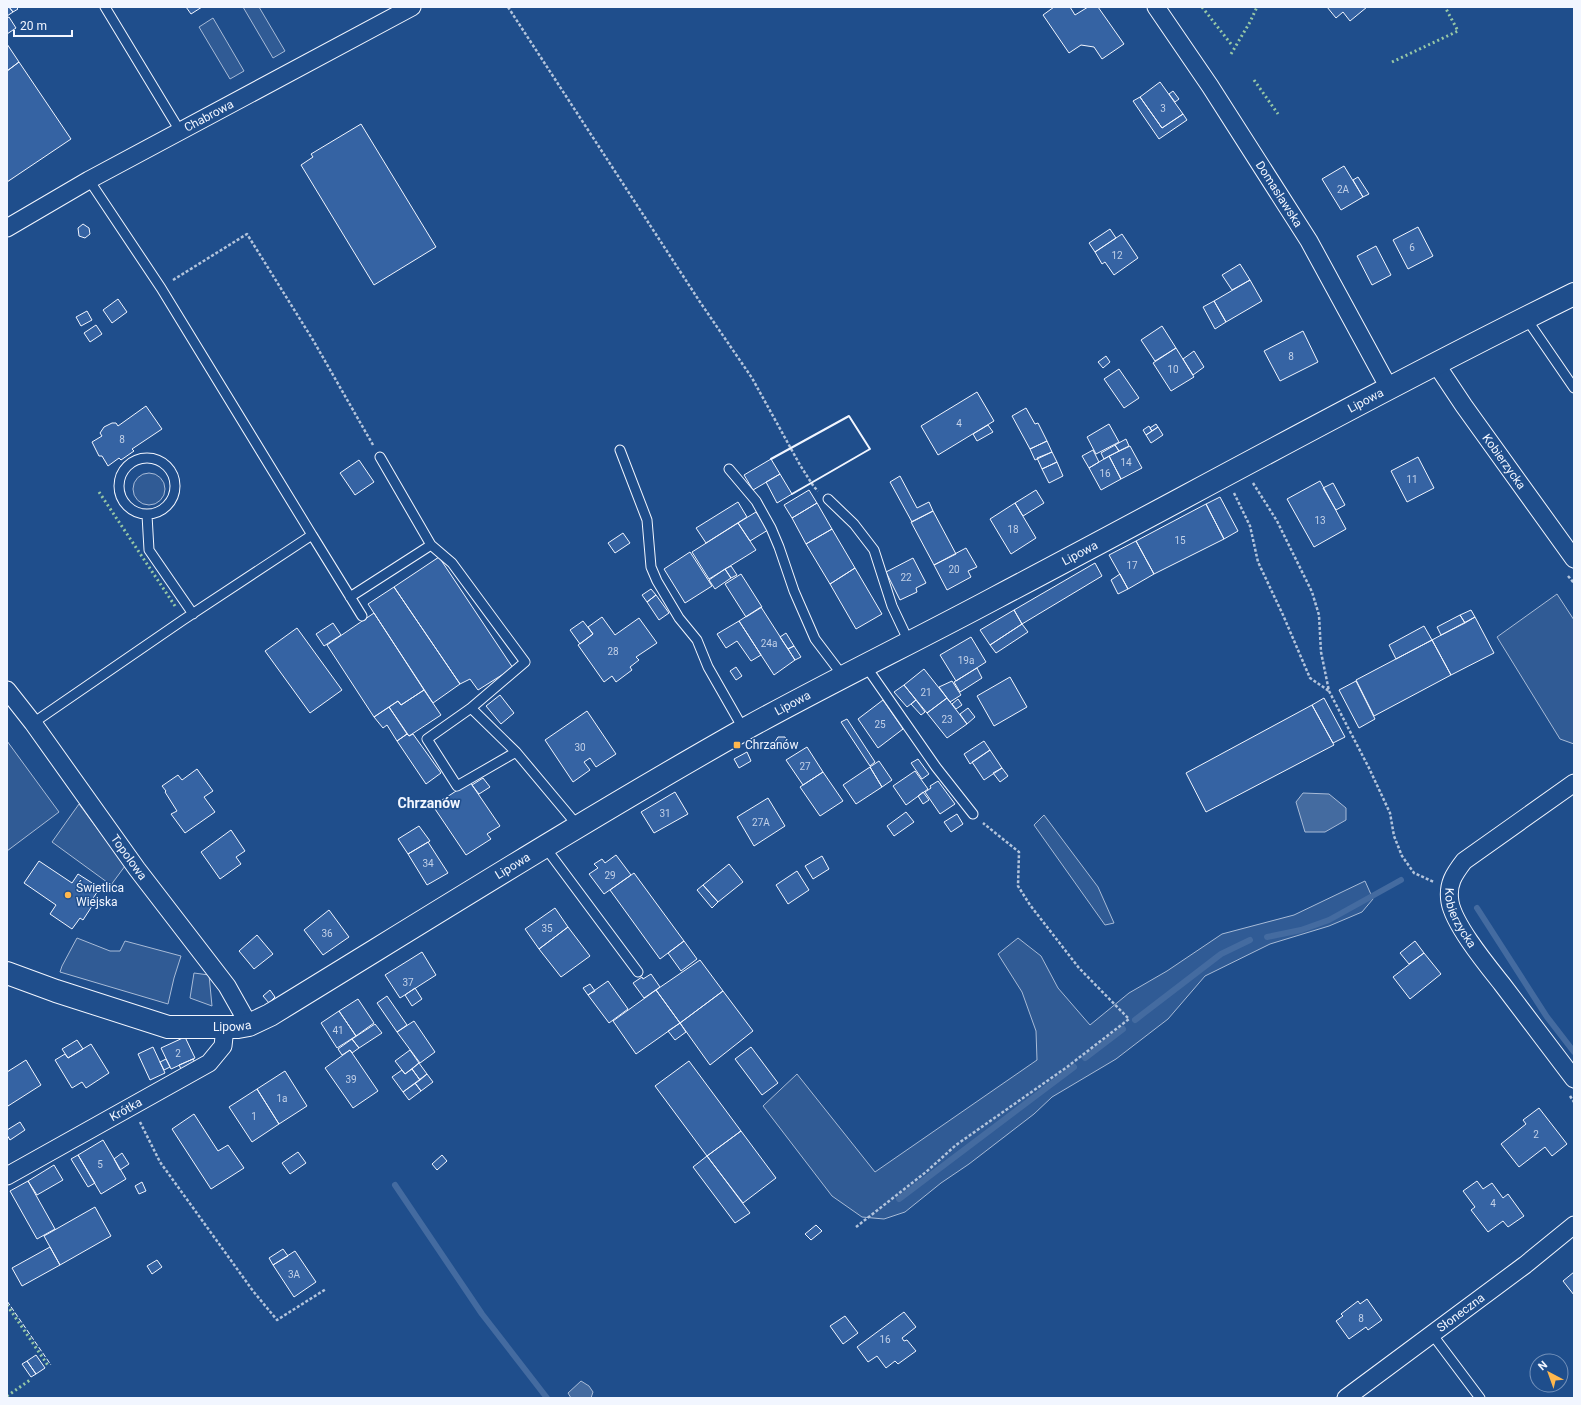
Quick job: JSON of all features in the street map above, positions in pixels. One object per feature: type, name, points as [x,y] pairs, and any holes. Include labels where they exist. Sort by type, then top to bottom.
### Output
[{"type":"street","name":"Chabrowa","points":[[7,228],[89,180],[412,7]]},
{"type":"street","name":"Domasławska","points":[[1156,7],[1210,86],[1309,241],[1390,388]]},
{"type":"street","name":"Lipowa","points":[[7,973],[56,991],[168,1027],[225,1028],[249,1025],[270,1015],[578,827],[744,730],[843,676],[995,599],[1390,388],[1574,294]]},
{"type":"street","name":"Kobierzycka","points":[[1436,364],[1464,406],[1574,559]]},
{"type":"street","name":"Topolowa","points":[[7,690],[33,723],[137,869],[227,986],[249,1025]]},
{"type":"street","name":"Kobierzycka","points":[[1574,782],[1464,861],[1453,875],[1451,882],[1450,902],[1461,926],[1481,957],[1574,1079]]},
{"type":"street","name":"Krótka","points":[[7,1176],[209,1063],[223,1046],[225,1028]]},
{"type":"street","name":"Słoneczna","points":[[1346,1398],[1525,1265],[1574,1225]]},
{"type":"lane","points":[[105,7],[180,132]]},
{"type":"lane","points":[[89,180],[161,288],[362,616]]},
{"type":"lane","points":[[1526,318],[1574,388]]},
{"type":"lane","points":[[620,450],[647,520],[651,567],[657,581],[679,618],[697,640],[708,667],[744,730]]},
{"type":"lane","points":[[380,457],[431,545],[452,563],[526,662],[471,708],[427,739],[457,786],[516,752]]},
{"type":"lane","points":[[148,458],[156,459],[164,463],[171,470],[175,478],[176,486],[175,495],[164,509],[147,515],[138,513],[124,503],[120,495],[119,486],[123,473],[131,463],[139,459],[148,458]]},
{"type":"lane","points":[[729,469],[756,501],[771,528],[794,591],[815,639],[843,676]]},
{"type":"lane","points":[[828,499],[854,524],[874,550],[892,606],[909,642]]},
{"type":"lane","points":[[147,515],[149,550],[193,614]]},
{"type":"lane","points":[[33,723],[312,535]]},
{"type":"lane","points":[[350,597],[431,545]]},
{"type":"lane","points":[[865,665],[936,767],[973,814]]},
{"type":"lane","points":[[471,708],[516,752],[578,827]]},
{"type":"lane","points":[[545,847],[638,972]]},
{"type":"lane","points":[[1432,1334],[1480,1398]]},
{"type":"path","points":[[508,7],[683,277],[752,378],[800,466],[814,488],[828,499]]},
{"type":"path","points":[[161,288],[247,234],[313,340],[380,457]]},
{"type":"path","points":[[1234,470],[1250,526],[1258,562],[1310,678],[1329,691]]},
{"type":"path","points":[[1234,470],[1277,522],[1312,592],[1319,615],[1321,652],[1329,691],[1369,768],[1390,813],[1394,836],[1406,863],[1418,876],[1440,883],[1451,882]]},
{"type":"path","points":[[856,1227],[926,1172],[956,1145],[1060,1072],[1129,1019],[1079,968],[1030,905],[1018,886],[1019,852],[973,814]]},
{"type":"path","points":[[131,1106],[160,1162],[253,1292],[277,1320],[326,1289]]},
{"type":"shaded area","points":[[243,7],[259,7],[285,51],[273,58]]},
{"type":"shaded area","points":[[213,18],[244,71],[230,79],[199,27]]},
{"type":"shaded area","points":[[146,473],[152,473],[162,480],[165,489],[164,495],[158,502],[152,505],[146,505],[136,498],[133,492],[133,486],[140,476]]},
{"type":"shaded area","points":[[1557,594],[1574,620],[1574,744],[1560,739],[1497,637]]},
{"type":"shaded area","points":[[7,741],[59,812],[7,851]]},
{"type":"shaded area","points":[[1303,793],[1329,794],[1346,808],[1346,820],[1325,832],[1305,832],[1296,802]]},
{"type":"shaded area","points":[[79,804],[125,866],[111,885],[52,842]]},
{"type":"shaded area","points":[[1044,815],[1098,887],[1114,923],[1105,925],[1034,825]]},
{"type":"shaded area","points":[[1365,881],[1373,899],[1362,912],[1329,926],[1270,944],[1205,976],[1168,1019],[1116,1059],[1052,1097],[1034,1114],[969,1164],[941,1183],[905,1212],[884,1219],[862,1217],[832,1196],[763,1106],[797,1074],[875,1172],[1037,1060],[1036,1031],[1022,992],[998,954],[1018,938],[1041,956],[1058,988],[1090,1025],[1129,993],[1167,971],[1222,934],[1294,915]]},
{"type":"shaded area","points":[[77,938],[110,951],[120,951],[125,941],[181,956],[168,1004],[60,972]]},
{"type":"shaded area","points":[[194,973],[209,975],[212,1006],[190,998]]},
{"type":"shaded area","points":[[581,1381],[589,1386],[593,1392],[591,1398],[571,1398],[568,1393]]},
{"type":"building","points":[[7,7],[9,7],[13,12],[7,16]]},
{"type":"building","points":[[9,7],[16,7],[18,9],[13,12]]},
{"type":"building","points":[[186,7],[202,7],[191,14]]},
{"type":"building","points":[[1054,7],[1070,7],[1075,15],[1088,7],[1098,7],[1124,44],[1102,59],[1094,47],[1081,45],[1069,53],[1043,15]]},
{"type":"building","points":[[1327,7],[1367,7],[1350,21],[1343,12],[1336,18]]},
{"type":"building","points":[[9,17],[16,28],[7,34],[7,18]]},
{"type":"building","points":[[7,44],[19,62],[7,71]]},
{"type":"building","points":[[19,62],[71,139],[7,182],[7,71]]},
{"type":"building","points":[[1160,82],[1183,114],[1162,128],[1140,97]]},
{"type":"building","points":[[1173,91],[1179,99],[1175,102],[1169,94]]},
{"type":"building","points":[[1140,97],[1162,128],[1183,114],[1187,120],[1159,139],[1133,101]]},
{"type":"building","points":[[361,124],[436,247],[374,285],[301,165],[313,157],[311,154]]},
{"type":"building","points":[[1344,166],[1363,197],[1341,210],[1322,179]]},
{"type":"building","points":[[1358,177],[1369,194],[1363,197],[1353,180]]},
{"type":"building","points":[[83,224],[89,228],[90,234],[85,238],[79,236],[78,228]]},
{"type":"building","points":[[1418,227],[1433,256],[1408,269],[1393,240]]},
{"type":"building","points":[[1110,229],[1116,238],[1095,252],[1089,243]]},
{"type":"building","points":[[1122,234],[1138,258],[1114,275],[1105,262],[1102,264],[1095,252]]},
{"type":"building","points":[[1376,246],[1391,275],[1372,285],[1357,256]]},
{"type":"building","points":[[1240,264],[1250,280],[1232,290],[1222,275]]},
{"type":"building","points":[[1250,280],[1262,301],[1226,322],[1214,301]]},
{"type":"building","points":[[118,299],[127,312],[112,323],[103,310]]},
{"type":"building","points":[[1214,301],[1226,322],[1215,329],[1203,307]]},
{"type":"building","points":[[87,311],[92,320],[81,326],[76,317]]},
{"type":"building","points":[[96,325],[102,334],[90,342],[84,333]]},
{"type":"building","points":[[1162,326],[1176,348],[1155,361],[1141,340]]},
{"type":"building","points":[[1303,331],[1318,362],[1280,381],[1264,351]]},
{"type":"building","points":[[1176,348],[1194,377],[1171,391],[1153,363]]},
{"type":"building","points":[[1194,351],[1204,367],[1193,375],[1183,359]]},
{"type":"building","points":[[1106,356],[1110,362],[1103,368],[1098,362]]},
{"type":"building","points":[[1119,369],[1139,398],[1124,408],[1104,379]]},
{"type":"building","points":[[977,392],[994,421],[938,455],[921,426]]},
{"type":"building","points":[[146,406],[162,429],[132,449],[134,451],[121,460],[119,458],[108,466],[102,456],[99,456],[92,442],[102,436],[100,433],[104,427],[112,423],[116,423],[118,426]]},
{"type":"building","points":[[1026,408],[1035,424],[1038,423],[1047,441],[1030,449],[1012,416]]},
{"type":"building","points":[[1109,424],[1119,442],[1096,454],[1087,437]]},
{"type":"building","points":[[1156,424],[1158,427],[1152,431],[1150,428]]},
{"type":"building","points":[[988,425],[993,432],[977,441],[973,434]]},
{"type":"building","points":[[1149,426],[1152,431],[1146,435],[1143,430]]},
{"type":"building","points":[[1158,427],[1163,435],[1151,443],[1146,435]]},
{"type":"building","points":[[1126,439],[1129,446],[1119,451],[1115,445]]},
{"type":"building","points":[[1047,441],[1052,452],[1035,460],[1030,449]]},
{"type":"building","points":[[1115,445],[1119,451],[1104,459],[1101,453]]},
{"type":"building","points":[[1130,446],[1142,468],[1121,479],[1109,456]]},
{"type":"building","points":[[1093,450],[1099,462],[1089,468],[1082,456]]},
{"type":"building","points":[[1052,452],[1057,462],[1042,469],[1037,458]]},
{"type":"building","points":[[1109,456],[1121,479],[1101,490],[1089,468]]},
{"type":"building","points":[[1418,457],[1434,488],[1407,502],[1391,471]]},
{"type":"building","points":[[771,459],[780,474],[753,490],[744,475]]},
{"type":"building","points":[[359,460],[374,482],[355,495],[340,473]]},
{"type":"building","points":[[1057,462],[1063,476],[1049,483],[1042,469]]},
{"type":"building","points":[[780,474],[792,494],[777,503],[766,482]]},
{"type":"building","points":[[900,476],[917,508],[929,502],[933,511],[912,522],[890,482]]},
{"type":"building","points":[[1320,481],[1346,529],[1314,547],[1287,499]]},
{"type":"building","points":[[1333,483],[1345,505],[1336,510],[1323,488]]},
{"type":"building","points":[[809,490],[817,503],[792,518],[784,505]]},
{"type":"building","points":[[1036,490],[1044,503],[1023,516],[1015,503]]},
{"type":"building","points":[[1220,497],[1238,531],[1224,539],[1206,504]]},
{"type":"building","points":[[738,502],[747,517],[706,543],[696,528]]},
{"type":"building","points":[[817,503],[832,529],[806,544],[792,518]]},
{"type":"building","points":[[1015,503],[1036,538],[1011,554],[990,519]]},
{"type":"building","points":[[1206,504],[1224,539],[1154,574],[1136,541]]},
{"type":"building","points":[[933,511],[956,554],[934,565],[911,522]]},
{"type":"building","points":[[756,512],[768,530],[750,541],[738,523]]},
{"type":"building","points":[[738,523],[756,550],[709,579],[692,552]]},
{"type":"building","points":[[832,529],[855,568],[830,584],[806,544]]},
{"type":"building","points":[[623,533],[630,543],[615,553],[608,543]]},
{"type":"building","points":[[1136,541],[1154,574],[1128,589],[1109,555]]},
{"type":"building","points":[[966,548],[977,567],[968,571],[971,577],[947,590],[934,565]]},
{"type":"building","points":[[690,552],[712,586],[685,603],[664,569]]},
{"type":"building","points":[[439,557],[513,668],[478,690],[470,679],[460,684],[394,587]]},
{"type":"building","points":[[913,558],[926,583],[916,588],[917,592],[900,600],[886,572]]},
{"type":"building","points":[[1095,563],[1102,576],[1022,624],[1014,610]]},
{"type":"building","points":[[731,566],[737,575],[731,578],[725,569]]},
{"type":"building","points":[[855,568],[882,614],[856,629],[830,584]]},
{"type":"building","points":[[725,569],[731,578],[715,589],[709,580]]},
{"type":"building","points":[[741,574],[762,607],[746,617],[725,584]]},
{"type":"building","points":[[1120,574],[1128,589],[1118,594],[1111,580]]},
{"type":"building","points":[[394,587],[460,684],[433,703],[368,604]]},
{"type":"building","points":[[651,589],[656,595],[647,602],[642,595]]},
{"type":"building","points":[[656,595],[669,613],[659,620],[647,602]]},
{"type":"building","points":[[761,607],[795,660],[774,675],[739,621]]},
{"type":"building","points":[[1014,610],[1022,624],[990,645],[980,630]]},
{"type":"building","points":[[1471,610],[1475,617],[1465,623],[1460,615]]},
{"type":"building","points":[[374,613],[424,690],[401,705],[398,701],[374,717],[327,645]]},
{"type":"building","points":[[1460,615],[1465,623],[1441,635],[1437,627]]},
{"type":"building","points":[[602,617],[615,635],[639,618],[657,643],[636,657],[639,660],[630,667],[632,670],[616,682],[612,676],[604,682],[578,645],[593,634],[588,627]]},
{"type":"building","points":[[1475,617],[1494,653],[1451,675],[1432,640]]},
{"type":"building","points":[[583,621],[593,634],[580,644],[570,630]]},
{"type":"building","points":[[739,621],[761,655],[751,661],[737,641],[726,648],[717,634]]},
{"type":"building","points":[[333,623],[341,635],[324,646],[316,634]]},
{"type":"building","points":[[1022,624],[1028,632],[996,653],[990,645]]},
{"type":"building","points":[[1424,626],[1432,640],[1396,659],[1389,645]]},
{"type":"building","points":[[297,628],[342,690],[310,713],[265,651]]},
{"type":"building","points":[[786,633],[794,646],[788,649],[780,637]]},
{"type":"building","points":[[971,637],[986,662],[956,681],[940,655]]},
{"type":"building","points":[[1432,640],[1451,675],[1374,716],[1356,680]]},
{"type":"building","points":[[794,646],[801,657],[795,660],[788,649]]},
{"type":"building","points":[[736,667],[742,676],[736,680],[730,671]]},
{"type":"building","points":[[977,668],[982,678],[960,692],[954,682]]},
{"type":"building","points":[[924,669],[947,698],[927,713],[904,685]]},
{"type":"building","points":[[1010,677],[1027,707],[994,726],[977,696]]},
{"type":"building","points":[[952,681],[961,695],[950,702],[939,687]]},
{"type":"building","points":[[1356,681],[1375,719],[1359,728],[1339,690]]},
{"type":"building","points":[[904,685],[916,700],[907,707],[894,692]]},
{"type":"building","points":[[424,690],[441,715],[409,736],[389,707],[398,701],[401,705]]},
{"type":"building","points":[[500,695],[514,713],[501,724],[486,706]]},
{"type":"building","points":[[947,698],[967,724],[947,738],[927,713]]},
{"type":"building","points":[[1324,698],[1345,737],[1333,743],[1312,705]]},
{"type":"building","points":[[958,699],[962,705],[956,709],[952,704]]},
{"type":"building","points":[[883,700],[903,729],[878,748],[858,719]]},
{"type":"building","points":[[916,700],[925,712],[921,715],[911,704]]},
{"type":"building","points":[[1312,705],[1334,745],[1206,812],[1186,773]]},
{"type":"building","points":[[389,707],[407,734],[397,741],[387,725],[383,728],[374,717]]},
{"type":"building","points":[[968,708],[975,717],[967,724],[960,714]]},
{"type":"building","points":[[587,711],[616,754],[596,767],[590,758],[584,762],[590,770],[573,782],[545,740]]},
{"type":"building","points":[[847,719],[875,762],[870,766],[841,722]]},
{"type":"building","points":[[407,734],[409,736],[413,734],[441,773],[426,784],[397,741]]},
{"type":"building","points":[[778,737],[785,737],[788,743],[784,748],[778,748],[775,742]]},
{"type":"building","points":[[984,741],[990,750],[970,764],[964,754]]},
{"type":"building","points":[[807,747],[823,772],[803,785],[786,760]]},
{"type":"building","points":[[990,750],[1002,768],[984,780],[972,762]]},
{"type":"building","points":[[747,752],[751,761],[739,768],[734,759]]},
{"type":"building","points":[[918,759],[929,774],[922,779],[911,763]]},
{"type":"building","points":[[879,761],[892,780],[882,787],[870,767]]},
{"type":"building","points":[[870,767],[882,787],[856,804],[843,785]]},
{"type":"building","points":[[1002,768],[1008,776],[1000,782],[993,773]]},
{"type":"building","points":[[197,769],[213,791],[204,797],[215,812],[185,833],[171,814],[177,811],[162,786],[178,775],[182,780]]},
{"type":"building","points":[[915,771],[928,789],[906,805],[893,786]]},
{"type":"building","points":[[823,772],[843,801],[820,816],[800,787]]},
{"type":"building","points":[[483,778],[490,787],[479,794],[472,785]]},
{"type":"building","points":[[938,781],[955,804],[940,814],[925,792],[931,788],[930,786]]},
{"type":"building","points":[[470,782],[500,826],[487,834],[491,839],[466,855],[433,806]]},
{"type":"building","points":[[675,792],[688,814],[654,833],[641,812]]},
{"type":"building","points":[[923,792],[929,800],[923,804],[918,796]]},
{"type":"building","points":[[768,798],[785,826],[754,846],[737,817]]},
{"type":"building","points":[[906,812],[914,822],[894,836],[887,826]]},
{"type":"building","points":[[957,814],[963,824],[951,832],[944,822]]},
{"type":"building","points":[[419,826],[430,841],[408,854],[398,839]]},
{"type":"building","points":[[231,830],[245,851],[236,857],[241,864],[220,879],[201,852]]},
{"type":"building","points":[[428,842],[448,873],[427,885],[408,854]]},
{"type":"building","points":[[616,855],[631,875],[604,894],[589,874],[598,868],[594,864],[602,859],[605,863]]},
{"type":"building","points":[[822,856],[829,869],[813,879],[805,866]]},
{"type":"building","name":"Świetlica Wiejska","points":[[39,861],[72,883],[78,874],[100,888],[91,901],[94,903],[83,920],[80,918],[72,929],[50,914],[56,905],[24,883]]},
{"type":"building","points":[[729,864],[743,882],[718,902],[703,885]]},
{"type":"building","points":[[797,871],[809,890],[788,904],[776,885]]},
{"type":"building","points":[[634,873],[684,941],[660,959],[610,890]]},
{"type":"building","points":[[703,885],[718,902],[712,908],[697,890]]},
{"type":"building","points":[[555,908],[568,927],[539,949],[525,929]]},
{"type":"building","points":[[329,910],[349,937],[323,955],[304,930]]},
{"type":"building","points":[[568,927],[590,956],[561,977],[539,949]]},
{"type":"building","points":[[257,935],[273,954],[254,969],[239,951]]},
{"type":"building","points":[[684,941],[697,959],[681,971],[668,953]]},
{"type":"building","points":[[1415,941],[1424,953],[1409,964],[1400,953]]},
{"type":"building","points":[[422,952],[436,975],[400,998],[385,975]]},
{"type":"building","points":[[1424,953],[1441,974],[1410,999],[1393,977]]},
{"type":"building","points":[[700,960],[723,991],[680,1023],[656,990]]},
{"type":"building","points":[[651,974],[660,987],[644,998],[633,983],[642,977],[643,979]]},
{"type":"building","points":[[608,981],[628,1009],[609,1023],[588,995]]},
{"type":"building","points":[[590,984],[595,991],[588,995],[583,988]]},
{"type":"building","points":[[415,988],[422,999],[412,1006],[405,995]]},
{"type":"building","points":[[270,990],[275,997],[269,1003],[263,996]]},
{"type":"building","points":[[656,990],[680,1023],[636,1054],[613,1021]]},
{"type":"building","points":[[723,991],[753,1031],[710,1065],[680,1023]]},
{"type":"building","points":[[387,996],[407,1025],[397,1032],[377,1003]]},
{"type":"building","points":[[358,999],[374,1023],[356,1036],[339,1011]]},
{"type":"building","points":[[339,1011],[356,1036],[337,1048],[321,1023]]},
{"type":"building","points":[[414,1021],[435,1052],[420,1063],[397,1032]]},
{"type":"building","points":[[680,1023],[686,1032],[675,1040],[668,1031]]},
{"type":"building","points":[[375,1024],[382,1033],[359,1048],[352,1039]]},
{"type":"building","points":[[185,1037],[195,1058],[171,1069],[161,1048]]},
{"type":"building","points":[[352,1039],[359,1048],[352,1053],[350,1050],[342,1055],[338,1049]]},
{"type":"building","points":[[77,1040],[83,1049],[68,1058],[62,1049]]},
{"type":"building","points":[[91,1044],[109,1073],[86,1088],[82,1082],[72,1088],[55,1060],[65,1054],[68,1058]]},
{"type":"building","points":[[153,1047],[165,1073],[150,1080],[138,1054]]},
{"type":"building","points":[[751,1047],[778,1083],[762,1095],[735,1059]]},
{"type":"building","points":[[350,1050],[378,1091],[353,1108],[325,1068]]},
{"type":"building","points":[[410,1050],[419,1063],[405,1074],[395,1061]]},
{"type":"building","points":[[166,1059],[170,1067],[164,1070],[160,1062]]},
{"type":"building","points":[[193,1059],[196,1064],[182,1071],[179,1065]]},
{"type":"building","points":[[26,1060],[41,1085],[8,1106],[7,1072]]},
{"type":"building","points":[[689,1061],[741,1131],[707,1156],[655,1086]]},
{"type":"building","points":[[419,1063],[427,1074],[420,1080],[412,1069]]},
{"type":"building","points":[[412,1069],[420,1080],[403,1092],[392,1077],[402,1070],[405,1074]]},
{"type":"building","points":[[285,1071],[307,1106],[279,1124],[257,1089]]},
{"type":"building","points":[[427,1074],[433,1082],[421,1091],[415,1083]]},
{"type":"building","points":[[415,1083],[421,1091],[409,1100],[403,1092]]},
{"type":"building","points":[[257,1089],[279,1124],[252,1142],[229,1107]]},
{"type":"building","points":[[1539,1108],[1567,1144],[1552,1156],[1545,1147],[1519,1167],[1501,1144],[1526,1124],[1523,1120]]},
{"type":"building","points":[[194,1114],[218,1151],[228,1145],[244,1168],[211,1189],[172,1129]]},
{"type":"building","points":[[20,1122],[25,1130],[10,1140],[7,1135],[7,1130]]},
{"type":"building","points":[[741,1131],[776,1178],[743,1203],[707,1156]]},
{"type":"building","points":[[103,1140],[126,1179],[101,1194],[78,1155]]},
{"type":"building","points":[[298,1152],[306,1163],[290,1174],[282,1163]]},
{"type":"building","points":[[122,1153],[129,1164],[120,1170],[114,1159]]},
{"type":"building","points":[[78,1155],[95,1183],[88,1187],[71,1159]]},
{"type":"building","points":[[442,1155],[447,1161],[437,1170],[432,1164]]},
{"type":"building","points":[[707,1156],[750,1213],[735,1223],[693,1167]]},
{"type":"building","points":[[54,1165],[63,1180],[37,1195],[28,1181]]},
{"type":"building","points":[[28,1181],[55,1229],[37,1239],[10,1191]]},
{"type":"building","points":[[1477,1181],[1483,1189],[1492,1183],[1503,1198],[1508,1194],[1524,1216],[1508,1227],[1503,1221],[1488,1232],[1471,1210],[1475,1207],[1463,1191]]},
{"type":"building","points":[[142,1182],[146,1191],[139,1194],[135,1186]]},
{"type":"building","points":[[95,1207],[111,1236],[60,1265],[44,1236]]},
{"type":"building","points":[[816,1225],[822,1231],[811,1240],[805,1234]]},
{"type":"building","points":[[50,1247],[60,1265],[22,1286],[12,1268]]},
{"type":"building","points":[[283,1249],[288,1256],[273,1265],[269,1258]]},
{"type":"building","points":[[295,1251],[316,1282],[294,1297],[273,1265]]},
{"type":"building","points":[[157,1260],[162,1267],[152,1274],[147,1266]]},
{"type":"building","points":[[1574,1272],[1574,1295],[1563,1281]]},
{"type":"building","points":[[1367,1299],[1382,1320],[1368,1330],[1366,1327],[1349,1339],[1336,1321],[1343,1316],[1341,1314],[1358,1301],[1360,1304]]},
{"type":"building","points":[[904,1312],[916,1327],[902,1338],[904,1341],[907,1340],[916,1351],[898,1364],[895,1361],[886,1368],[877,1356],[868,1362],[857,1347]]},
{"type":"building","points":[[845,1316],[858,1333],[843,1344],[830,1326]]},
{"type":"building","points":[[36,1355],[45,1368],[36,1374],[27,1361]]},
{"type":"building","points":[[27,1361],[36,1374],[31,1377],[22,1364]]},
{"type":"waterway","points":[[1267,937],[1301,930],[1329,920],[1401,880]]},
{"type":"waterway","points":[[1477,908],[1547,1017],[1574,1052]]},
{"type":"waterway","points":[[1135,1020],[1221,954],[1250,940]]},
{"type":"waterway","points":[[1085,1058],[1123,1029]]},
{"type":"waterway","points":[[899,1199],[1074,1067]]},
{"type":"waterway","points":[[395,1185],[482,1314],[547,1398]]},
{"type":"hedge","points":[[1202,7],[1231,44]]},
{"type":"hedge","points":[[1231,54],[1257,7]]},
{"type":"hedge","points":[[1392,62],[1458,31],[1445,7]]},
{"type":"hedge","points":[[1254,80],[1278,114]]},
{"type":"hedge","points":[[99,492],[175,606]]},
{"type":"hedge","points":[[7,1305],[49,1367]]},
{"type":"hedge","points":[[7,1396],[30,1380]]},
{"type":"fence","points":[[7,1301],[51,1365]]},
{"type":"wall","points":[[771,459],[849,416],[870,449],[792,494]]},
{"type":"place","name":"Chrzanów","points":[[737,745]]},
{"type":"place","name":"Świetlica Wiejska","points":[[68,895]]},
{"type":"district","name":"Chrzanów","points":[[429,803]]}]
